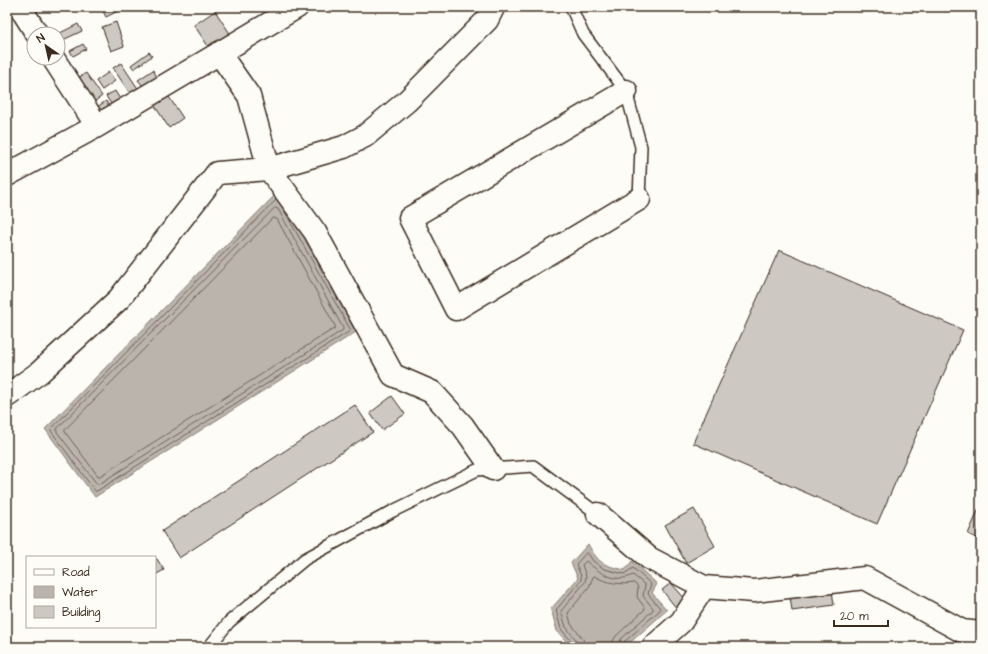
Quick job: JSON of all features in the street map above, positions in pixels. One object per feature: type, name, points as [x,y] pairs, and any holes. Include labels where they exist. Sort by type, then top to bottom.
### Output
[{"type":"street","points":[[20,7],[32,26]]},
{"type":"street","points":[[7,175],[97,126],[297,7]]},
{"type":"street","points":[[7,396],[40,372],[118,299],[217,173],[269,169],[344,147],[365,136],[407,101],[487,20],[492,8]]},
{"type":"street","points":[[219,53],[249,96],[269,169],[315,232],[393,375],[432,392],[463,426],[493,469]]},
{"type":"street","points":[[58,66],[97,126]]},
{"type":"street","points":[[626,91],[410,218],[456,309],[639,199]]},
{"type":"street","points":[[598,514],[649,558],[704,587],[754,592],[865,578],[962,631],[981,633]]},
{"type":"street","points":[[653,647],[681,622],[704,587]]},
{"type":"lane","points":[[571,7],[583,34],[626,91],[641,147],[639,199]]},
{"type":"lane","points":[[209,647],[229,622],[306,559],[393,511],[477,470],[532,466],[598,514]]},
{"type":"water","points":[[279,191],[356,332],[95,497],[45,429]]},
{"type":"water","points":[[588,544],[595,556],[602,563],[611,567],[625,570],[632,561],[657,584],[652,593],[667,610],[625,647],[571,647],[557,631],[551,609],[578,578],[571,563]]},
{"type":"building","points":[[101,7],[123,7],[124,8],[106,17]]},
{"type":"building","points":[[215,11],[231,35],[210,49],[194,25]]},
{"type":"building","points":[[116,22],[124,46],[111,51],[102,27]]},
{"type":"building","points":[[78,24],[82,31],[66,39],[66,30]]},
{"type":"building","points":[[83,44],[86,49],[73,56],[70,51]]},
{"type":"building","points":[[149,52],[152,56],[134,69],[131,65]]},
{"type":"building","points":[[121,63],[141,93],[133,98],[113,68]]},
{"type":"building","points":[[153,70],[157,77],[143,86],[138,80]]},
{"type":"building","points":[[109,72],[115,81],[102,90],[96,81]]},
{"type":"building","points":[[86,73],[102,96],[91,104],[75,80]]},
{"type":"building","points":[[115,91],[123,104],[114,109],[106,96]]},
{"type":"building","points":[[167,94],[183,118],[169,128],[153,103]]},
{"type":"building","points":[[106,101],[111,110],[99,117],[94,109]]},
{"type":"building","points":[[779,250],[963,330],[877,524],[693,443]]},
{"type":"building","points":[[392,396],[405,414],[382,430],[370,413]]},
{"type":"building","points":[[355,405],[373,432],[179,558],[162,531]]},
{"type":"building","points":[[981,504],[981,540],[968,534]]},
{"type":"building","points":[[694,509],[715,546],[686,563],[665,525]]},
{"type":"building","points":[[156,560],[164,570],[156,574]]},
{"type":"building","points":[[671,583],[687,601],[677,609],[662,590]]},
{"type":"building","points":[[832,590],[834,605],[792,611],[790,596]]}]
